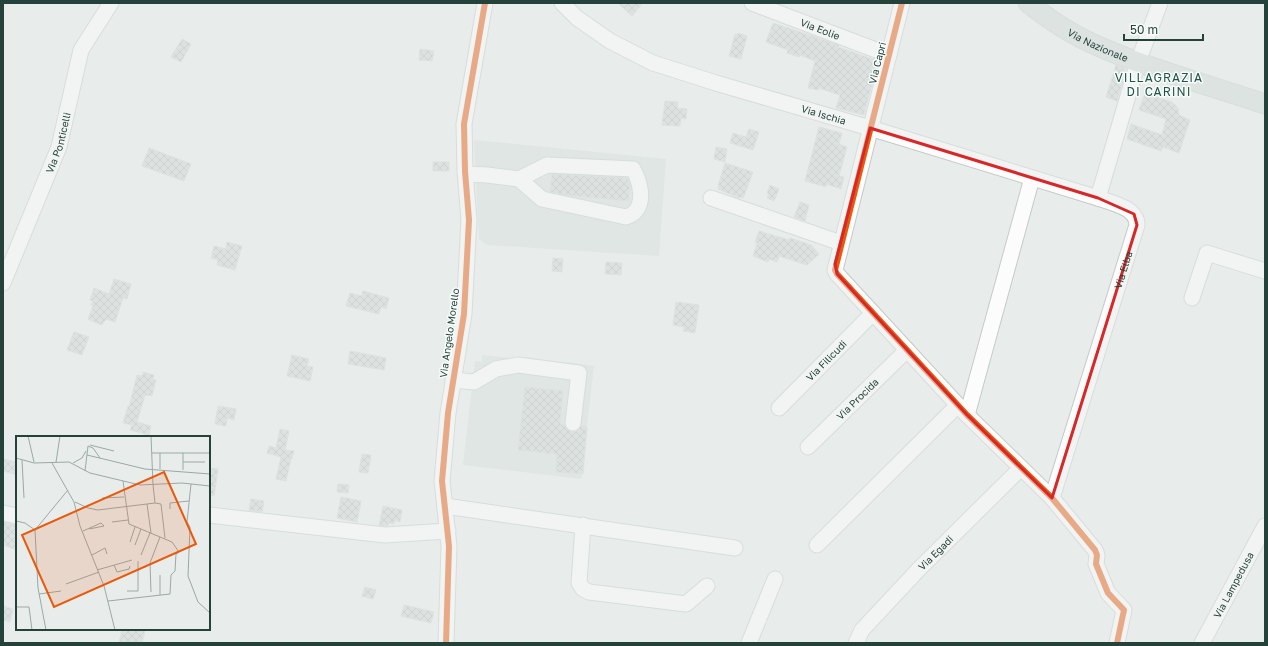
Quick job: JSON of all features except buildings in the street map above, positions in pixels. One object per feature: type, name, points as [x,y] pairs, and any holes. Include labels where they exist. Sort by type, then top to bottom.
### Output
[{"type":"main road","name":"Via Nazionale","points":[[1028,3],[1044,15],[1086,40],[1138,62],[1265,104]]},
{"type":"street","name":"Via Ponticelli","points":[[3,282],[59,148],[81,50],[111,3]]},
{"type":"street","name":"Via Angelo Morello","points":[[446,643],[449,546],[442,481],[448,412],[464,314],[469,220],[464,124],[485,3]]},
{"type":"street","name":"Via Ischia","points":[[562,3],[577,18],[610,41],[653,63],[1098,198]]},
{"type":"street","name":"Via Eolie","points":[[752,3],[889,55]]},
{"type":"street","name":"Via Capri","points":[[873,313],[837,274],[835,264],[902,3]]},
{"type":"street","points":[[1098,198],[1138,62],[1160,3]]},
{"type":"street","points":[[466,174],[519,179],[547,165],[633,169],[638,177],[640,204],[634,213],[626,217],[542,199],[519,179]]},
{"type":"street","points":[[817,545],[963,410],[1032,178]]},
{"type":"street","points":[[711,198],[841,243]]},
{"type":"street","name":"Via Elba","points":[[1052,498],[1137,225],[1137,220],[1134,214],[1127,209],[1098,198]]},
{"type":"street","points":[[1192,298],[1207,253],[1265,271]]},
{"type":"street","points":[[873,313],[963,410],[1052,498],[1094,550],[1097,555],[1096,564],[1108,593],[1124,610],[1117,643]]},
{"type":"street","name":"Via Filicudi","points":[[779,408],[873,313]]},
{"type":"street","name":"Via Procida","points":[[808,447],[907,350]]},
{"type":"street","points":[[453,380],[474,382],[496,369],[518,365],[578,373],[573,423]]},
{"type":"street","name":"Via Egadi","points":[[856,643],[862,630],[919,570],[1021,468]]},
{"type":"street","points":[[445,506],[735,548]]},
{"type":"street","points":[[3,513],[16,516]]},
{"type":"street","points":[[210,515],[385,535],[448,531]]},
{"type":"street","points":[[583,526],[579,583],[583,589],[589,592],[686,604],[707,586]]},
{"type":"street","name":"Via Lampedusa","points":[[1202,643],[1265,526]]},
{"type":"street","points":[[749,643],[775,579]]},
{"type":"highlighted area","points":[[870,128],[1098,198],[1134,214],[1137,225],[1052,498],[967,415],[837,274],[835,264]]},
{"type":"shaded area","points":[[474,140],[666,159],[659,256],[487,245],[479,239]]},
{"type":"shaded area","points":[[482,355],[566,364],[567,362],[594,366],[581,479],[463,465],[475,361],[482,362]]},
{"type":"cycle path","points":[[446,643],[449,546],[442,481],[448,413],[464,314],[469,220],[465,171],[464,124],[485,3]]},
{"type":"cycle path","points":[[902,3],[835,270],[837,274],[967,415],[1052,498],[1095,550],[1097,555],[1096,564],[1108,593],[1124,610],[1117,643]]},
{"type":"district","name":"VILLAGRAZIA DI CARINI","points":[[1159,84]]}]
